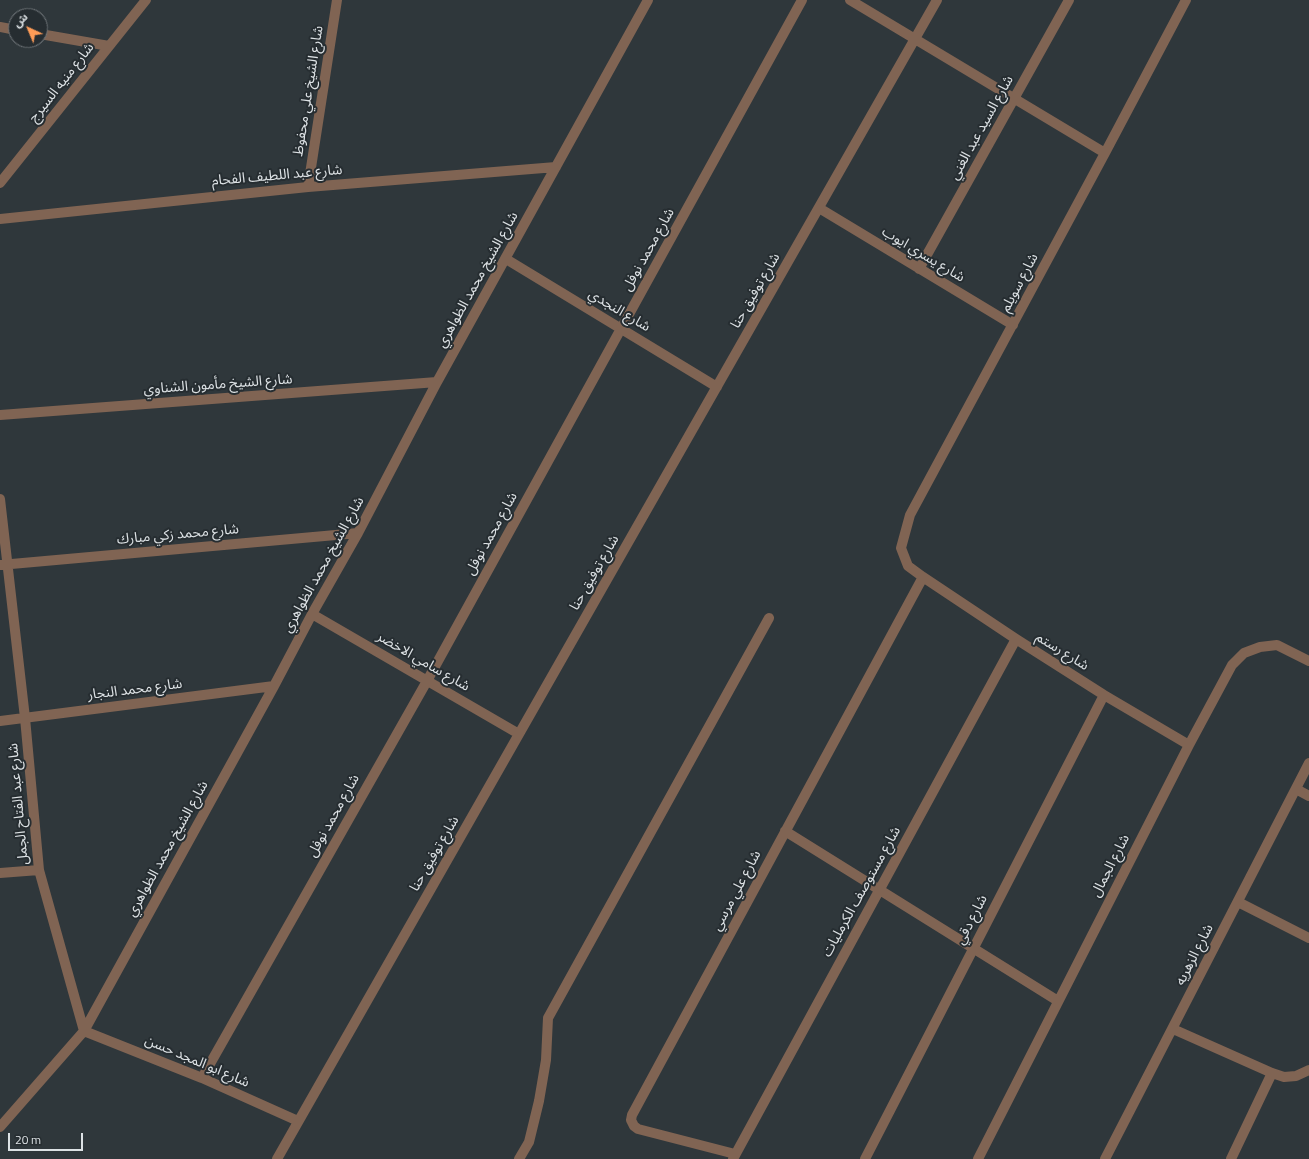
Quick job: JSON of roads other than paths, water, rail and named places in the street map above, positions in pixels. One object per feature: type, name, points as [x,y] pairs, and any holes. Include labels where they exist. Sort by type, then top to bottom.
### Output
[{"type":"street","name":"شارع منيه السيرج","points":[[0,183],[146,0]]},
{"type":"street","name":"شارع الشيخ علي محفوظ","points":[[308,187],[337,0]]},
{"type":"street","name":"شارع الشيخ محمد الظواهري","points":[[0,1127],[84,1031],[312,614],[358,533],[437,382],[648,0]]},
{"type":"street","name":"شارع محمد نوفل","points":[[202,1078],[427,681],[802,0]]},
{"type":"street","points":[[850,0],[1105,153]]},
{"type":"street","name":"شارع توفيق حنا","points":[[277,1159],[937,0]]},
{"type":"street","name":"شارع السيد عبد الغني","points":[[919,269],[1068,0]]},
{"type":"street","name":"شارع سويلم","points":[[923,577],[908,566],[901,548],[910,516],[1186,0]]},
{"type":"street","points":[[48,35],[109,46]]},
{"type":"street","name":"شارع عبد اللطيف الفحام","points":[[0,219],[308,187],[556,167]]},
{"type":"street","name":"شارع يسري ايوب","points":[[819,208],[1013,325]]},
{"type":"street","name":"شارع النجدي","points":[[506,259],[717,387]]},
{"type":"street","name":"شارع الشيخ مأمون الشناوي","points":[[0,415],[437,382]]},
{"type":"street","name":"شارع عبد الفتاح الجمل","points":[[0,498],[4,565],[25,718],[39,870],[84,1031]]},
{"type":"street","name":"شارع محمد زكي مبارك","points":[[4,565],[358,533]]},
{"type":"street","name":"شارع رستم","points":[[923,577],[1104,695],[1189,745]]},
{"type":"street","name":"شارع علي مرسي","points":[[734,1157],[638,1129],[634,1126],[631,1120],[632,1115],[923,577]]},
{"type":"street","name":"شارع سامي الاخضر","points":[[312,614],[520,734]]},
{"type":"street","points":[[519,1159],[529,1142],[539,1101],[546,1060],[548,1018],[769,618]]},
{"type":"street","name":"شارع مستوصف الكرمليات","points":[[734,1157],[1016,639]]},
{"type":"street","name":"شارع الجمال","points":[[978,1159],[1189,745],[1232,665],[1244,653],[1260,647],[1277,645],[1309,661]]},
{"type":"street","name":"شارع محمد النجار","points":[[0,721],[274,686]]},
{"type":"street","name":"شارع دقي","points":[[865,1159],[1104,695]]},
{"type":"street","name":"شارع الزهريه","points":[[1105,1159],[1309,763]]},
{"type":"street","points":[[1296,789],[1309,796]]},
{"type":"street","points":[[785,831],[1058,1001]]},
{"type":"street","points":[[0,873],[39,870]]},
{"type":"street","points":[[1238,902],[1309,938]]},
{"type":"street","points":[[1173,1029],[1284,1077],[1296,1076],[1309,1070]]},
{"type":"street","name":"شارع ابو المجد حسن","points":[[84,1031],[202,1078],[298,1121]]},
{"type":"street","points":[[1231,1159],[1272,1073]]}]
